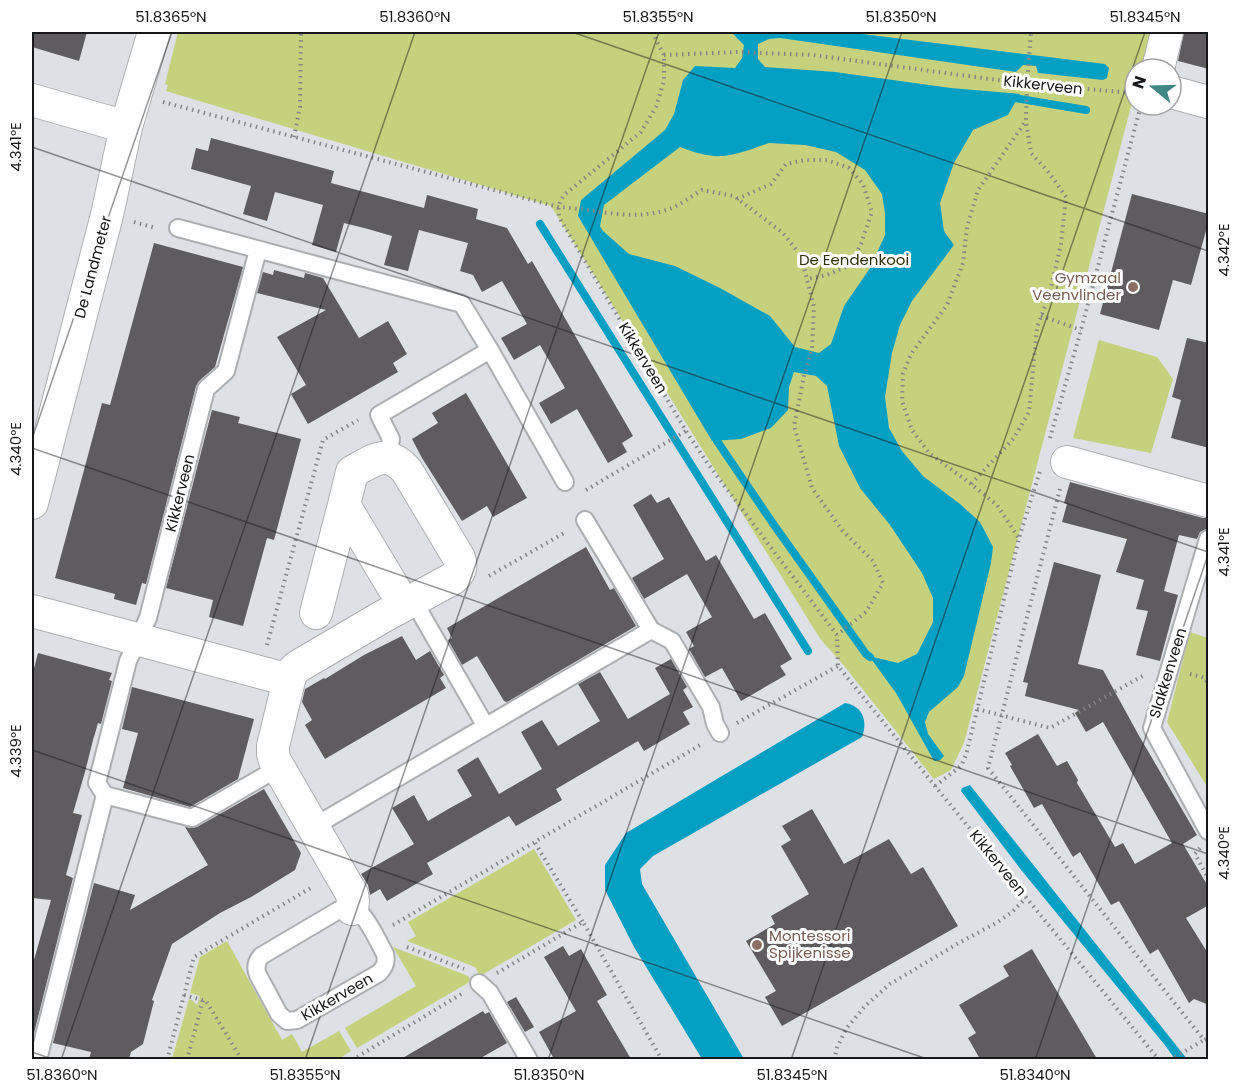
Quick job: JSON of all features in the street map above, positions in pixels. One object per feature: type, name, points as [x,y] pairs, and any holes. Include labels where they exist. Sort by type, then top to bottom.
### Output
[{"type":"street","name":"De Landmeter","points":[[32,503],[107,215],[126,127],[154,32]]},
{"type":"street","points":[[1161,57],[1167,32]]},
{"type":"street","points":[[1183,95],[1209,102]]},
{"type":"street","points":[[32,100],[126,127]]},
{"type":"street","points":[[32,611],[275,676],[292,672],[297,667],[452,579],[460,570],[459,558],[406,471],[395,460],[375,459],[352,472],[316,613]]},
{"type":"street","points":[[1067,462],[1209,501]]},
{"type":"street","points":[[344,505],[409,603]]},
{"type":"street","name":"Kikkerveen","points":[[275,676],[274,761],[352,894],[352,909]]},
{"type":"lane","points":[[178,228],[462,304],[566,482]]},
{"type":"lane","name":"Kikkerveen","points":[[38,1059],[105,795],[97,783],[128,661],[148,618],[206,389],[226,372],[258,250]]},
{"type":"lane","points":[[388,458],[391,440],[379,415],[490,350]]},
{"type":"lane","points":[[585,520],[651,630],[672,641],[711,707],[720,733]]},
{"type":"lane","name":"Slakkenveen","points":[[1205,838],[1152,728],[1209,539]]},
{"type":"lane","points":[[409,603],[485,725]]},
{"type":"lane","points":[[313,827],[651,630]]},
{"type":"lane","points":[[105,795],[192,818],[278,768]]},
{"type":"lane","name":"Kikkerveen","points":[[352,909],[363,916],[385,954],[386,959],[382,969],[379,973],[297,1020],[287,1021],[279,1014],[256,970],[261,956],[339,910],[352,909]]},
{"type":"lane","points":[[479,983],[490,993],[528,1059]]},
{"type":"path","points":[[294,137],[300,108],[302,32]]},
{"type":"path","points":[[558,207],[564,195],[641,132],[656,107],[664,81],[664,55],[652,32]]},
{"type":"path","points":[[971,484],[1014,438],[1029,412],[1037,327],[1048,296],[1061,244],[1066,198],[1050,174],[1031,153],[1026,121],[1031,32]]},
{"type":"path","name":"Kikkerveen","points":[[664,55],[737,52],[813,55],[1027,84],[1123,92]]},
{"type":"path","points":[[136,94],[558,207],[645,216],[671,209],[702,190],[734,196],[783,233],[801,256],[814,307],[812,349],[794,426],[812,488],[842,530],[873,561],[883,584],[866,612],[837,635],[838,666],[374,935]]},
{"type":"path","points":[[1019,538],[997,505],[979,489],[928,453],[912,430],[902,401],[903,374],[911,354],[947,305],[963,263],[967,226],[978,190],[1026,121]]},
{"type":"path","points":[[737,199],[771,184],[786,164],[806,160],[827,160],[849,168],[863,184],[872,212],[861,244],[850,265],[827,275],[807,279]]},
{"type":"path","name":"Kikkerveen","points":[[558,207],[560,219],[686,431],[708,464],[837,635]]},
{"type":"path","points":[[107,215],[166,231],[178,228]]},
{"type":"path","points":[[1041,316],[1081,330]]},
{"type":"path","points":[[275,676],[323,440],[366,415],[379,415]]},
{"type":"path","points":[[566,482],[578,494],[686,431]]},
{"type":"path","points":[[1067,462],[987,768],[1206,1039],[1170,1059]]},
{"type":"path","points":[[460,570],[487,578],[585,520]]},
{"type":"path","name":"Kikkerveen","points":[[838,666],[1160,1059]]},
{"type":"path","points":[[977,709],[1050,728],[1158,667],[1205,678],[1209,684]]},
{"type":"path","points":[[1205,838],[1195,854],[1209,878]]},
{"type":"path","points":[[535,843],[662,1059]]},
{"type":"path","points":[[167,1059],[194,957],[338,871]]},
{"type":"path","points":[[834,1059],[846,1029],[865,1006],[890,984],[998,921],[1012,912],[1026,898]]},
{"type":"path","points":[[352,1059],[583,922]]},
{"type":"path","points":[[374,935],[471,971],[479,983]]},
{"type":"path","points":[[184,995],[206,1001],[242,1059]]},
{"type":"path","points":[[187,1059],[203,1000]]},
{"type":"green space","name":"De Eendenkooi","points":[[178,32],[1158,32],[1149,57],[1123,57],[1123,117],[1128,117],[964,743],[951,770],[934,779],[821,640],[551,206],[166,91],[168,85],[165,84]]},
{"type":"green space","points":[[1099,340],[1157,357],[1173,379],[1151,453],[1073,438]]},
{"type":"green space","points":[[1190,632],[1208,638],[1208,788],[1167,722]]},
{"type":"green space","points":[[534,849],[576,920],[480,976],[475,967],[407,941],[416,936],[408,922]]},
{"type":"green space","points":[[227,941],[282,1040],[292,1034],[302,1052],[339,1031],[351,1051],[337,1060],[172,1059],[189,999],[197,1005],[200,996],[190,993],[200,957]]},
{"type":"green space","points":[[393,947],[468,976],[471,981],[357,1048],[345,1028],[416,986]]},
{"type":"water","points":[[724,32],[846,32],[1105,64],[1109,68],[1107,78],[1103,80],[1038,73],[1036,66],[1023,65],[1016,72],[780,38],[769,39],[758,44],[758,59],[765,67],[835,72],[951,88],[1020,94],[1008,115],[973,130],[954,163],[940,203],[944,231],[954,245],[912,301],[900,325],[892,353],[885,397],[889,428],[902,451],[923,476],[980,522],[993,547],[964,676],[958,687],[929,712],[925,722],[928,734],[944,756],[940,760],[934,761],[896,693],[869,656],[898,663],[917,654],[933,622],[933,598],[922,573],[890,525],[860,488],[839,446],[827,386],[816,376],[794,372],[789,387],[788,410],[771,428],[741,439],[712,441],[578,216],[581,200],[665,130],[674,114],[683,80],[695,66],[735,68],[742,58],[744,45],[733,34]],"holes":[[[769,143],[805,145],[836,152],[865,170],[882,194],[885,213],[885,235],[870,268],[844,306],[831,344],[819,353],[795,347],[770,316],[720,288],[675,266],[629,254],[600,226],[604,205],[680,147],[701,154],[717,156],[740,153]]]},
{"type":"water","points":[[845,703],[856,707],[862,715],[864,731],[862,737],[653,856],[640,869],[642,884],[744,1059],[702,1059],[634,947],[605,890],[605,865],[626,833]]},
{"type":"water","points":[[970,785],[1187,1059],[1175,1059],[1022,871],[961,791],[962,788]]},
{"type":"building","points":[[32,32],[87,32],[79,61],[32,47]]},
{"type":"building","points":[[1184,32],[1209,32],[1209,69],[1183,62],[1183,57],[1179,57]]},
{"type":"building","points":[[211,138],[334,171],[331,183],[424,208],[427,195],[478,209],[476,219],[507,228],[528,264],[532,261],[633,436],[622,443],[627,452],[608,463],[577,409],[551,424],[539,403],[565,388],[540,345],[514,360],[501,338],[527,324],[502,281],[482,292],[473,275],[460,271],[468,243],[419,230],[408,271],[384,265],[392,236],[368,229],[344,223],[336,252],[312,245],[323,205],[275,192],[267,221],[243,214],[251,186],[191,169],[196,148],[208,151]]},
{"type":"building","points":[[1132,194],[1209,214],[1191,285],[1173,280],[1159,330],[1100,314]]},
{"type":"building","points":[[154,243],[243,267],[215,367],[196,386],[146,584],[142,583],[136,605],[114,599],[115,594],[55,578],[102,403],[110,405]]},
{"type":"building","points":[[274,270],[304,278],[305,273],[323,278],[359,338],[388,321],[407,354],[393,363],[398,372],[308,424],[291,394],[306,385],[277,337],[326,310],[257,293],[263,272],[273,275]]},
{"type":"building","points":[[1187,338],[1209,343],[1209,448],[1171,438],[1181,400],[1172,397]]},
{"type":"building","points":[[466,393],[527,498],[493,517],[487,506],[462,521],[412,439],[438,423],[432,413]]},
{"type":"building","points":[[212,410],[240,417],[238,423],[301,439],[274,540],[267,538],[243,626],[209,617],[213,600],[166,588]]},
{"type":"building","points":[[1070,482],[1209,518],[1206,529],[1200,532],[1197,539],[1179,535],[1164,591],[1178,595],[1160,661],[1136,655],[1148,611],[1136,609],[1144,580],[1116,572],[1127,539],[1062,522]]},
{"type":"building","points":[[651,494],[657,503],[669,497],[706,561],[716,555],[754,619],[765,613],[792,659],[780,666],[786,675],[741,701],[722,668],[705,677],[689,649],[694,646],[686,632],[712,617],[687,574],[644,599],[632,578],[664,559],[633,505]]},
{"type":"building","points":[[586,547],[610,590],[614,588],[636,626],[507,702],[504,701],[477,656],[462,665],[448,640],[452,638],[447,628]]},
{"type":"building","points":[[1054,562],[1101,575],[1078,664],[1103,670],[1197,835],[1183,844],[1209,888],[1209,905],[1186,918],[1209,955],[1209,1005],[1194,999],[1189,1003],[1158,949],[1150,954],[1119,901],[1111,905],[1080,852],[1073,857],[1042,804],[1034,808],[1005,753],[1038,734],[1057,766],[1067,761],[1078,780],[1077,783],[1115,847],[1123,843],[1135,864],[1172,843],[1103,722],[1086,732],[1075,713],[1079,710],[1025,696],[1028,683],[1023,682]]},
{"type":"building","points":[[402,636],[416,660],[430,651],[444,675],[440,678],[446,688],[325,759],[305,725],[312,720],[302,702],[305,689]]},
{"type":"building","points":[[38,653],[112,673],[109,680],[112,681],[73,813],[82,815],[66,875],[73,878],[32,1037],[32,967],[51,900],[32,898],[32,676]]},
{"type":"building","points":[[671,659],[687,687],[683,690],[693,707],[683,712],[690,724],[644,751],[638,741],[556,789],[562,800],[516,826],[509,816],[427,863],[433,874],[387,901],[380,889],[370,895],[368,885],[361,874],[414,844],[392,808],[414,795],[428,821],[472,796],[457,770],[478,757],[499,794],[542,769],[521,732],[542,720],[558,746],[600,721],[578,684],[600,672],[628,719],[670,694],[655,668]]},
{"type":"building","points":[[132,687],[254,719],[238,779],[190,807],[123,788],[138,733],[122,729]]},
{"type":"building","points":[[264,789],[301,853],[295,870],[220,913],[172,944],[152,1000],[154,1001],[143,1044],[131,1052],[129,1059],[89,1059],[91,1052],[53,1043],[94,883],[135,895],[130,910],[208,865],[185,827],[197,827]]},
{"type":"building","points":[[812,809],[844,864],[889,839],[911,874],[923,867],[958,926],[782,1026],[765,997],[776,991],[746,941],[775,924],[771,916],[809,894],[781,846],[791,840],[782,826]]},
{"type":"building","points":[[563,946],[569,956],[581,949],[607,995],[597,1001],[631,1059],[554,1059],[539,1032],[576,1011],[544,957]]},
{"type":"building","points":[[1032,949],[1097,1059],[980,1059],[968,1038],[976,1033],[959,1005],[1009,976],[1003,966]]},
{"type":"building","points":[[516,997],[534,1027],[525,1032],[507,1002]]},
{"type":"building","points":[[483,1011],[485,1014],[489,1012],[507,1043],[479,1059],[401,1059]]},
{"type":"waterway","points":[[1009,97],[1086,110]]},
{"type":"waterway","points":[[540,224],[808,651]]},
{"type":"waterway","points":[[717,441],[774,525],[870,657]]},
{"type":"place","name":"Gymzaal Veenvlinder","points":[[1133,287]]},
{"type":"place","name":"Montessori Spijkenisse","points":[[757,945]]}]
